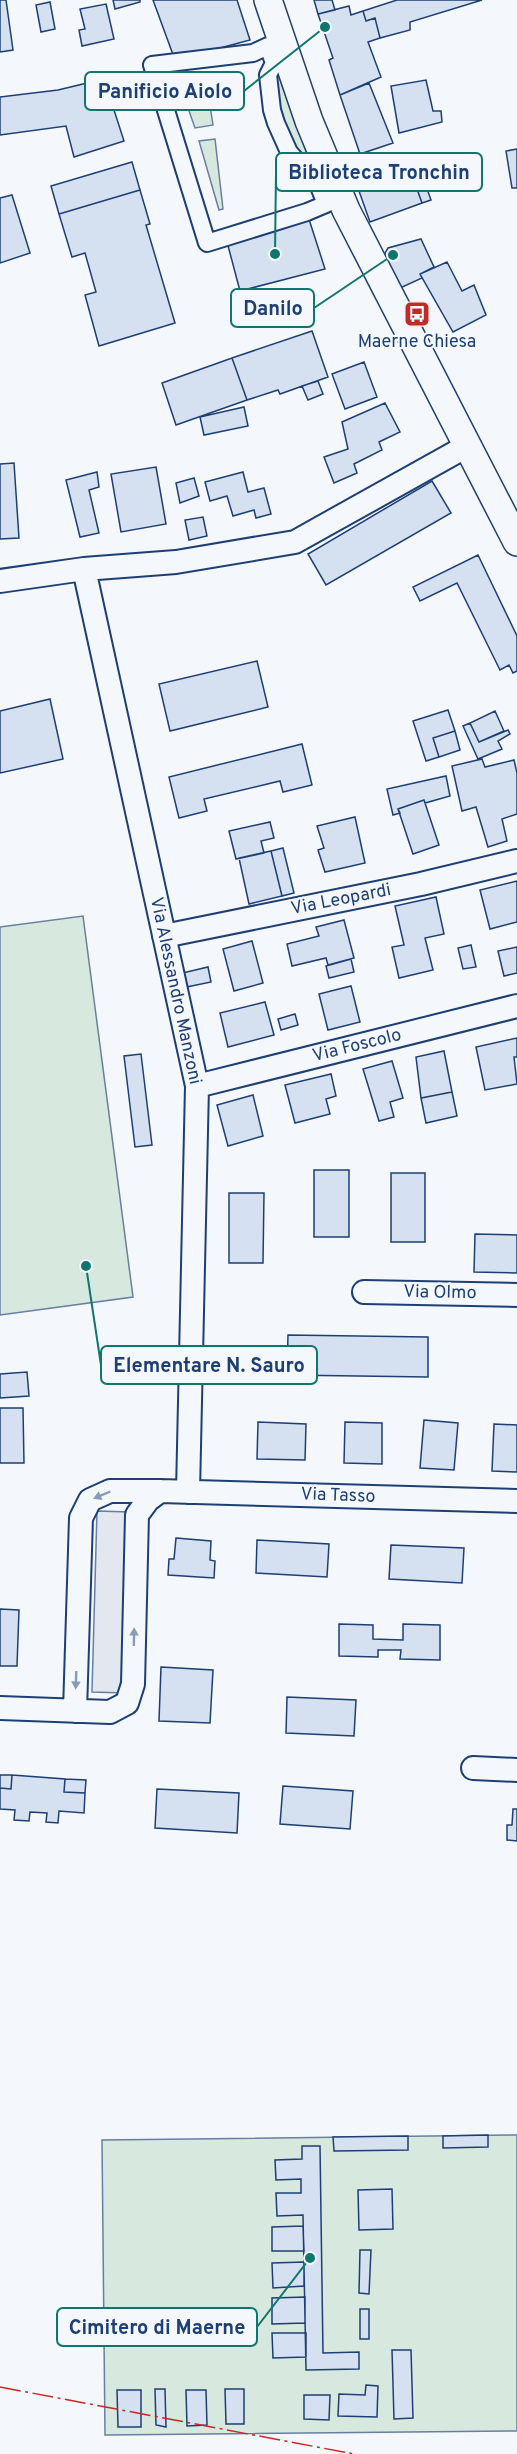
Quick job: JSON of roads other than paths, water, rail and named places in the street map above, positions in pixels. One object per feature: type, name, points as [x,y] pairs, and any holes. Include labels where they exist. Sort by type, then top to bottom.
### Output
[{"type":"street","points":[[268,0],[309,122],[346,210],[517,542]]},
{"type":"street","points":[[268,46],[274,63],[268,75],[272,110],[276,123],[289,152],[303,168],[316,178],[326,204],[207,243],[152,65],[253,53],[268,46]]},
{"type":"street","points":[[0,580],[84,569],[176,562],[295,542],[467,446]]},
{"type":"street","name":"Via Alessandro Manzoni","points":[[84,569],[197,1086],[188,1492]]},
{"type":"street","name":"Via Leopardi","points":[[164,936],[421,884],[517,861]]},
{"type":"street","name":"Via Foscolo","points":[[197,1086],[517,1006]]},
{"type":"street","name":"Via Olmo","points":[[364,1292],[517,1295]]},
{"type":"street","name":"Via Tasso","points":[[75,1712],[81,1518],[90,1500],[110,1491],[160,1491],[517,1501]]},
{"type":"street","points":[[0,1707],[110,1712],[127,1703],[133,1684],[137,1515],[148,1500],[160,1491]]},
{"type":"street","points":[[473,1768],[517,1770]]},
{"type":"place","name":"Panificio Aiolo","points":[[325,27]]},
{"type":"place","name":"Biblioteca Tronchin","points":[[275,254]]},
{"type":"place","name":"Danilo","points":[[393,255]]},
{"type":"place","name":"Maerne Chiesa","points":[[417,314]]},
{"type":"place","name":"Elementare N. Sauro","points":[[86,1266]]},
{"type":"place","name":"Cimitero di Maerne","points":[[310,2258]]}]
